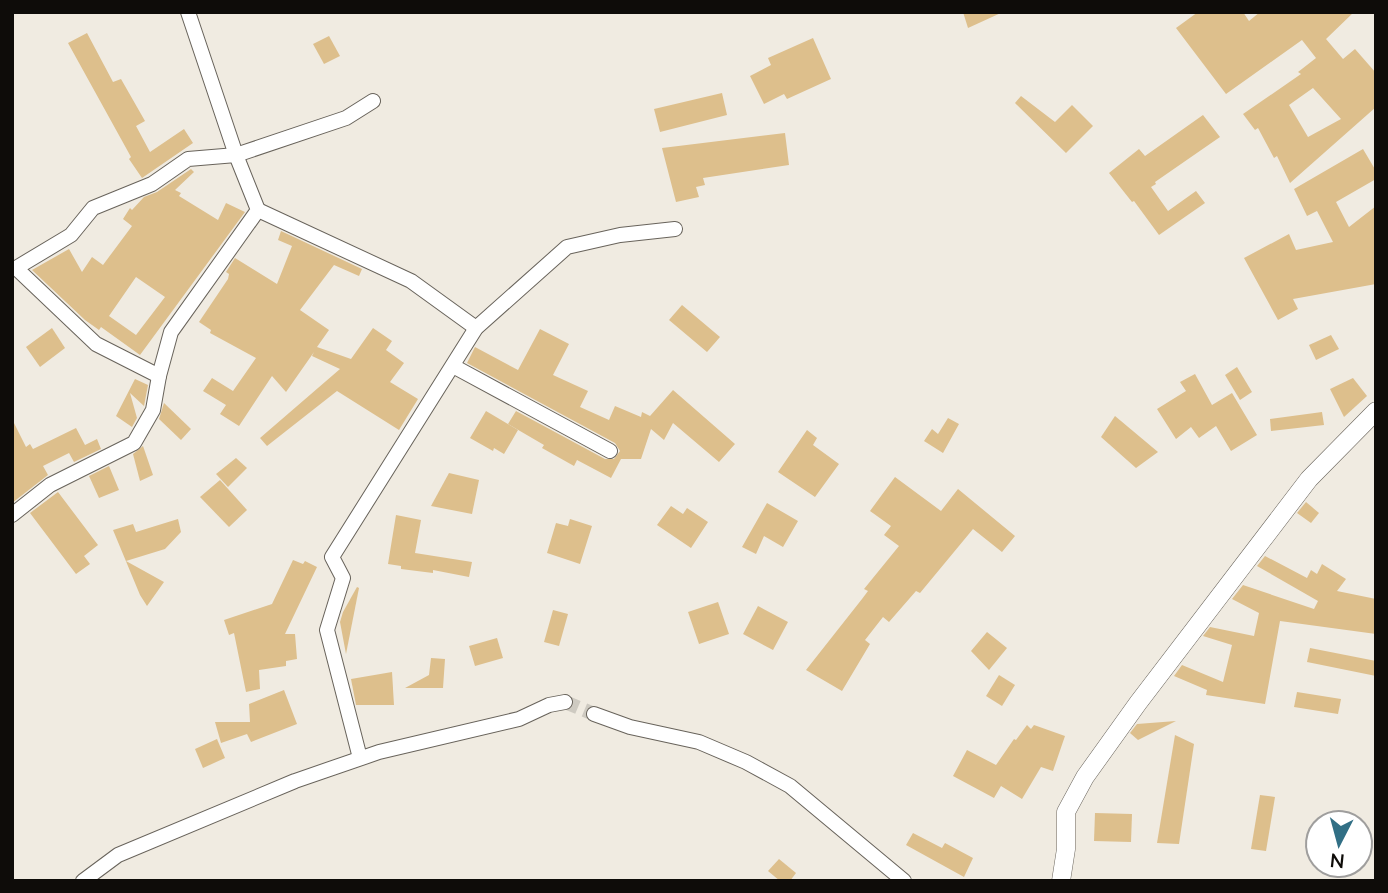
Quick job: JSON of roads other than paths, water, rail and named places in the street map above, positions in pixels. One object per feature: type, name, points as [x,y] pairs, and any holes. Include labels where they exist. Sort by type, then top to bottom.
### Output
[{"type":"street","points":[[188,12],[236,155],[258,210],[411,281],[476,328]]},
{"type":"street","points":[[159,376],[96,344],[16,268],[71,235],[93,208],[152,184],[188,159],[236,155],[346,118],[373,101]]},
{"type":"street","points":[[12,515],[50,485],[134,443],[153,410],[171,332],[258,210]]},
{"type":"street","points":[[360,758],[327,630],[343,578],[332,557],[476,328],[567,247],[620,235],[675,229]]},
{"type":"street","points":[[453,366],[610,451]]},
{"type":"street","points":[[1061,881],[1066,849],[1066,812],[1085,776],[1309,479],[1376,411]]},
{"type":"street","points":[[83,881],[118,855],[295,781],[379,752],[519,719],[549,705],[565,702]]},
{"type":"street","points":[[594,714],[630,727],[699,742],[746,762],[790,786],[904,881]]},
{"type":"tunnel","points":[[565,702],[594,714]]}]
